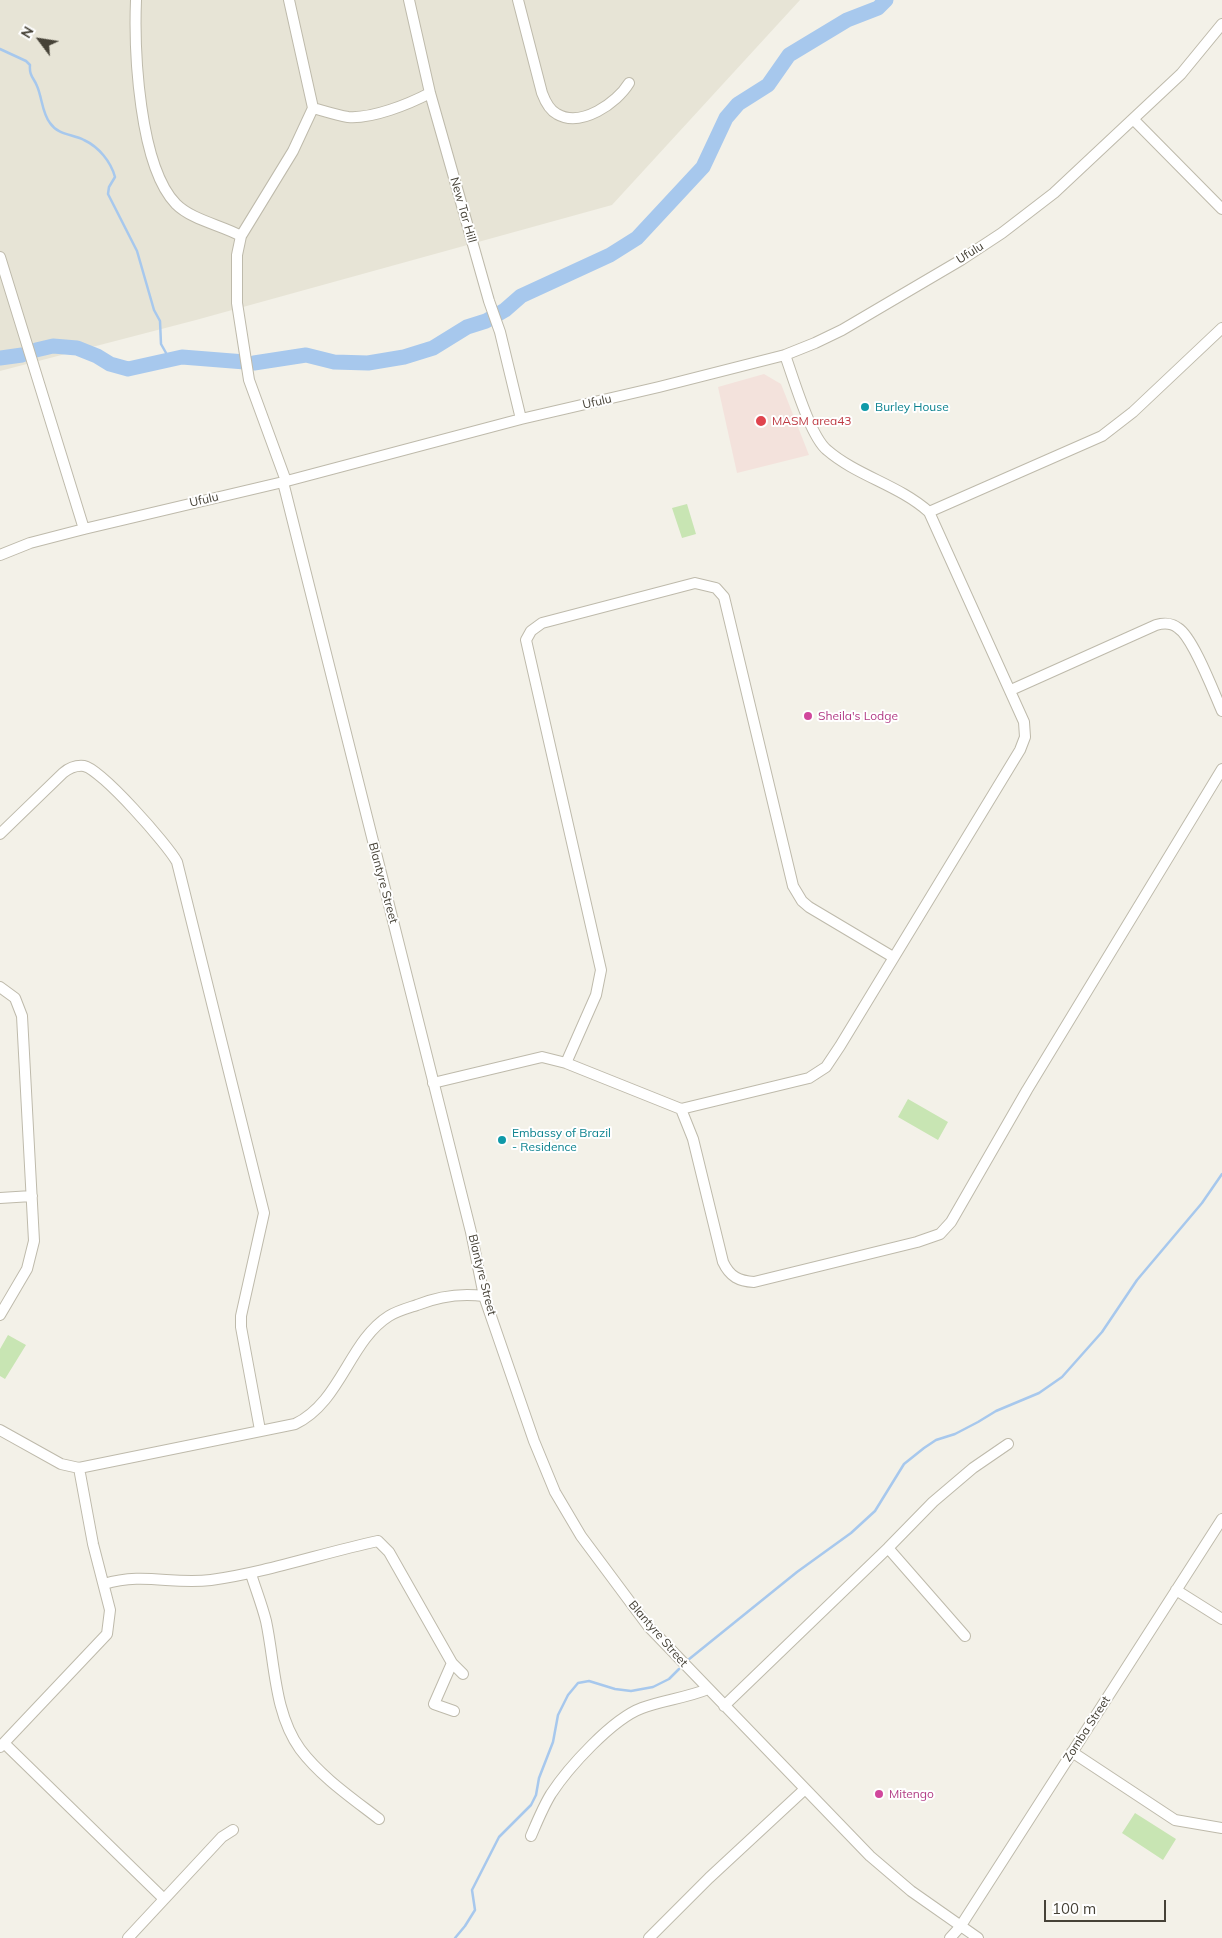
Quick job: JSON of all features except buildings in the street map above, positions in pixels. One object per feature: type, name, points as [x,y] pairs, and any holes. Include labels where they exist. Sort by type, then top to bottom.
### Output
[{"type":"street","points":[[136,0],[136,58],[147,134],[155,166],[176,204],[194,216],[241,236],[293,152],[313,108],[289,0]]},
{"type":"street","name":"New Tar Hill","points":[[409,0],[430,93],[489,301],[500,332],[521,419]]},
{"type":"street","points":[[518,0],[542,93],[547,105],[556,114],[565,117],[588,116],[613,103],[630,83]]},
{"type":"street","name":"Ufulu","points":[[0,556],[30,543],[84,528],[284,481],[521,419],[785,355],[842,330],[1002,233],[1054,193],[1134,120],[1181,74],[1222,24]]},
{"type":"street","points":[[313,108],[348,117],[362,117],[413,102],[430,93]]},
{"type":"street","points":[[1134,120],[1222,209]]},
{"type":"street","name":"Blantyre Street","points":[[241,236],[237,255],[237,303],[249,380],[284,481],[471,1232],[484,1296],[534,1441],[561,1503],[581,1536],[643,1619],[708,1690],[885,1870],[960,1927],[978,1938]]},
{"type":"street","points":[[0,257],[84,528]]},
{"type":"street","points":[[929,512],[1102,436],[1133,412],[1222,328]]},
{"type":"street","points":[[433,1083],[542,1057],[566,1063],[681,1109],[809,1078],[820,1072],[840,1046],[1023,744],[1025,737],[1024,722],[929,512],[905,494],[826,450],[813,430],[785,355]]},
{"type":"street","points":[[566,1063],[596,995],[601,970],[526,640],[531,632],[542,623],[695,583],[716,588],[724,597],[793,886],[802,901],[809,907],[893,957]]},
{"type":"street","points":[[1011,690],[1156,625],[1167,624],[1178,627],[1190,642],[1222,711]]},
{"type":"street","points":[[0,834],[63,773],[70,768],[84,766],[97,773],[163,842],[177,862],[264,1213],[241,1322],[260,1430]]},
{"type":"street","points":[[681,1109],[693,1139],[723,1262],[734,1278],[754,1282],[917,1242],[940,1234],[951,1222],[1027,1090],[1222,769]]},
{"type":"street","points":[[0,987],[15,998],[22,1016],[34,1241],[32,1256],[20,1283],[0,1315]]},
{"type":"street","points":[[0,1198],[32,1196]]},
{"type":"street","points":[[0,1430],[61,1464],[80,1468],[295,1424],[320,1408],[363,1344],[389,1316],[432,1299],[468,1294],[484,1296]]},
{"type":"street","points":[[724,1706],[933,1502],[973,1468],[1008,1444]]},
{"type":"street","points":[[80,1468],[93,1544],[104,1584],[110,1619],[107,1634],[2,1745],[164,1899]]},
{"type":"street","name":"Zomba Street","points":[[950,1938],[960,1927],[1222,1519]]},
{"type":"street","points":[[104,1584],[129,1578],[195,1581],[251,1574],[378,1541],[389,1552],[452,1663],[463,1674]]},
{"type":"street","points":[[888,1548],[965,1636]]},
{"type":"street","points":[[251,1574],[266,1620],[279,1696],[291,1734],[311,1762],[334,1784],[379,1819]]},
{"type":"street","points":[[1176,1590],[1222,1619]]},
{"type":"street","points":[[452,1663],[432,1709],[454,1711]]},
{"type":"street","points":[[531,1836],[552,1793],[586,1752],[607,1732],[642,1708],[692,1696],[708,1690]]},
{"type":"street","points":[[1072,1752],[1175,1820],[1222,1828]]},
{"type":"street","points":[[649,1938],[709,1878],[805,1789]]},
{"type":"street","points":[[128,1938],[222,1837],[233,1830]]},
{"type":"shaded area","points":[[0,0],[800,0],[612,205],[196,320],[0,371]]},
{"type":"shaded area","name":"MASM area43","points":[[764,374],[781,384],[809,455],[737,473],[718,387]]},
{"type":"green space","points":[[687,504],[696,534],[682,538],[672,508]]},
{"type":"green space","points":[[908,1099],[948,1122],[938,1140],[898,1117]]},
{"type":"green space","points":[[8,1335],[26,1345],[5,1379],[0,1376],[0,1349]]},
{"type":"green space","points":[[1135,1813],[1176,1839],[1163,1860],[1122,1833]]},
{"type":"waterway","points":[[254,363],[306,355],[334,362],[368,363],[404,357],[433,348],[467,327],[486,321],[505,310],[521,296],[610,255],[637,238],[703,167],[726,118],[738,104],[768,85],[789,55],[847,20],[878,8],[886,0]]},
{"type":"waterway","points":[[0,49],[26,61],[30,65],[31,74],[39,90],[45,115],[53,127],[89,143],[104,156],[111,166],[115,177],[109,187],[108,194],[137,251],[154,310],[160,321],[161,344],[170,360]]},
{"type":"waterway","points":[[36,350],[53,346],[77,348],[97,356],[110,364],[128,369],[182,357],[245,362]]},
{"type":"waterway","points":[[0,358],[22,355]]},
{"type":"waterway","points":[[688,1660],[797,1572],[851,1533],[875,1511],[904,1464],[924,1448],[936,1440],[955,1434],[996,1411],[1039,1393],[1062,1377],[1102,1332],[1137,1280],[1202,1203],[1222,1174]]},
{"type":"waterway","points":[[455,1938],[475,1910],[472,1890],[499,1837],[531,1805],[536,1795],[539,1778],[553,1742],[558,1715],[568,1695],[578,1683],[589,1681],[615,1689],[631,1691],[653,1687],[669,1679],[679,1669]]},
{"type":"place","name":"Burley House","points":[[865,407]]},
{"type":"place","name":"MASM area43","points":[[761,421]]},
{"type":"place","name":"Sheila's Lodge","points":[[808,716]]},
{"type":"place","name":"Embassy of Brazil - Residence","points":[[502,1140]]},
{"type":"place","name":"Mitengo","points":[[879,1794]]}]
